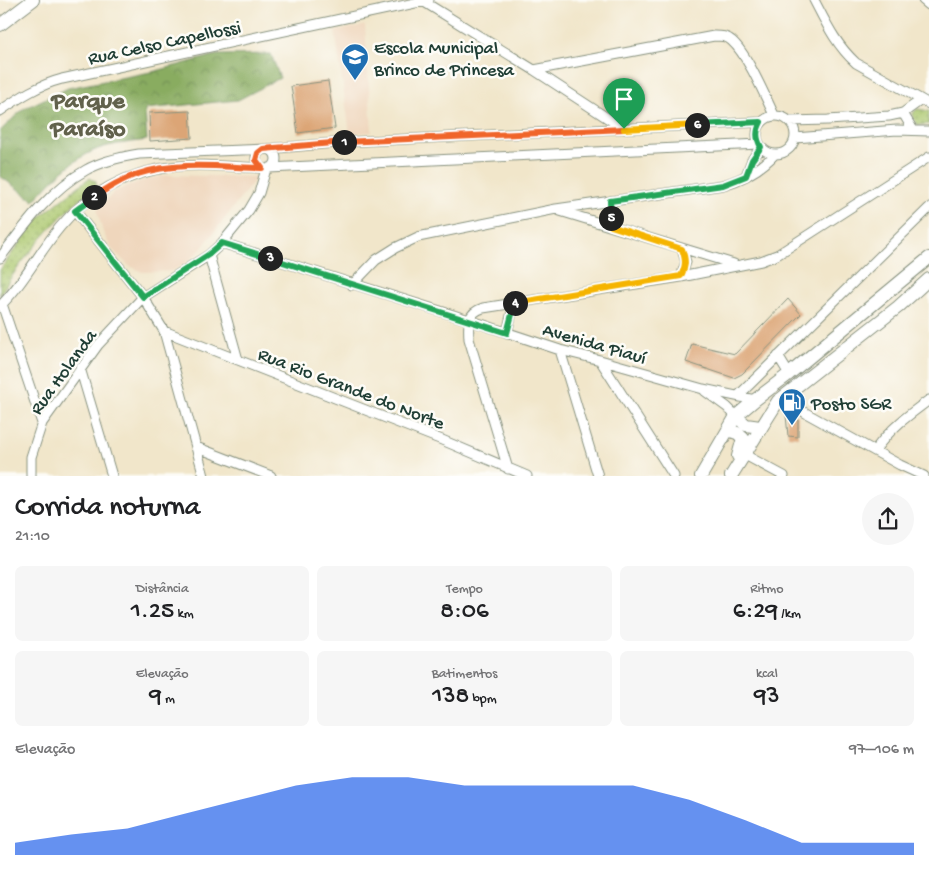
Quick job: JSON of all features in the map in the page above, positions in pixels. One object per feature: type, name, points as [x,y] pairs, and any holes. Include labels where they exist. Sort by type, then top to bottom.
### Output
[{"type":"main road","points":[[0,25],[33,0]]},
{"type":"main road","points":[[701,476],[736,416],[790,374],[929,258]]},
{"type":"main road","points":[[731,474],[778,401],[898,307],[929,279]]},
{"type":"main road","points":[[755,400],[762,404],[768,415]]},
{"type":"main road","points":[[736,416],[746,425],[760,427]]},
{"type":"main road","points":[[728,430],[737,433],[743,438],[731,474]]},
{"type":"street","points":[[424,0],[624,129]]},
{"type":"street","name":"Rua Celso Capellossi","points":[[0,111],[26,93],[47,83],[62,79],[424,0]]},
{"type":"street","points":[[814,0],[837,43],[846,54],[856,63],[925,102]]},
{"type":"street","points":[[923,0],[929,4]]},
{"type":"street","points":[[534,70],[714,36],[724,36],[732,40],[741,50],[774,115]]},
{"type":"street","points":[[0,258],[28,220],[66,183],[88,169],[109,160],[139,154],[266,149],[346,142],[761,122],[774,115],[789,120],[828,120],[889,116],[903,113],[925,102]]},
{"type":"street","points":[[903,113],[913,130]]},
{"type":"street","points":[[352,285],[376,260],[418,237],[556,209],[723,185],[746,176],[760,168],[775,154],[790,148],[795,138],[793,125],[789,120]]},
{"type":"street","points":[[761,122],[757,133],[760,145],[770,153],[775,154]]},
{"type":"street","points":[[795,138],[831,134],[929,131]]},
{"type":"street","points":[[42,422],[1,305],[60,226],[75,211],[110,186],[140,173],[170,167],[266,168],[760,145]]},
{"type":"street","points":[[746,176],[760,145]]},
{"type":"street","points":[[266,149],[272,151],[276,156],[274,164],[266,168],[257,163],[257,156],[260,151],[266,149]]},
{"type":"street","points":[[508,469],[469,339],[469,320],[475,310],[761,261],[777,255],[929,157]]},
{"type":"street","name":"Rua Holanda","points":[[31,476],[31,457],[42,422],[80,368],[98,345],[143,297],[208,255],[222,243],[249,210],[260,193],[266,168]]},
{"type":"street","points":[[610,201],[611,226]]},
{"type":"street","points":[[738,396],[929,208]]},
{"type":"street","points":[[556,209],[736,265]]},
{"type":"street","points":[[75,211],[143,297],[164,331],[204,476]]},
{"type":"street","name":"Avenida Piauí","points":[[222,243],[560,350],[703,389],[755,400]]},
{"type":"street","points":[[681,276],[686,262],[682,249]]},
{"type":"street","points":[[208,255],[238,360]]},
{"type":"street","points":[[507,333],[514,303]]},
{"type":"street","name":"Rua Rio Grande do Norte","points":[[164,331],[442,440],[526,476]]},
{"type":"street","points":[[560,350],[598,476]]},
{"type":"street","points":[[778,356],[790,374]]},
{"type":"street","points":[[600,360],[674,476]]},
{"type":"street","points":[[80,368],[112,476]]},
{"type":"street","name":"Avenida Piauí","points":[[703,389],[736,416]]},
{"type":"street","points":[[875,450],[895,426],[929,400]]},
{"type":"street","points":[[804,412],[900,465],[924,476]]},
{"type":"street","points":[[196,447],[271,476]]},
{"type":"street","points":[[745,455],[784,476]]},
{"type":"shaded area","name":"Escola Municipal Brinco de Princesa","points":[[365,25],[372,132],[350,134],[335,31]]},
{"type":"shaded area","points":[[167,175],[257,177],[201,249],[185,264],[172,271],[142,272],[128,265],[111,248],[103,232],[97,211],[114,192],[147,179]]},
{"type":"green space","points":[[271,54],[280,78],[238,100],[145,109],[147,140],[108,146],[87,154],[67,168],[34,201],[0,176],[0,131],[23,109],[68,88],[156,71],[216,55]]},
{"type":"green space","points":[[917,109],[929,111],[929,124],[918,125],[913,118],[913,113]]},
{"type":"green space","points":[[89,178],[96,181],[96,188],[74,204],[52,226],[32,249],[0,295],[0,270],[35,221]]},
{"type":"building","points":[[328,81],[335,128],[298,133],[291,86]]},
{"type":"building","points":[[190,111],[192,138],[150,141],[149,113]]},
{"type":"building","points":[[788,299],[801,314],[742,374],[734,378],[686,362],[692,344],[735,354]]},
{"type":"building","name":"Posto SGR","points":[[786,415],[798,415],[798,437],[788,436]]},
{"type":"place","name":"Escola Municipal Brinco de Princesa","points":[[355,81]]},
{"type":"place","name":"Posto SGR","points":[[792,426]]},
{"type":"district","name":"Parque Paraíso","points":[[88,113]]},
{"type":"route","points":[[761,122],[758,127],[757,138],[761,147],[752,160],[746,176],[737,181],[723,185],[610,201],[611,226],[682,249],[686,262],[681,276],[514,303],[507,333],[222,243],[208,255],[143,297],[75,211],[110,186],[140,173],[170,167],[188,166],[262,168],[256,160],[258,153],[263,149],[346,142],[624,129],[761,122]]}]
